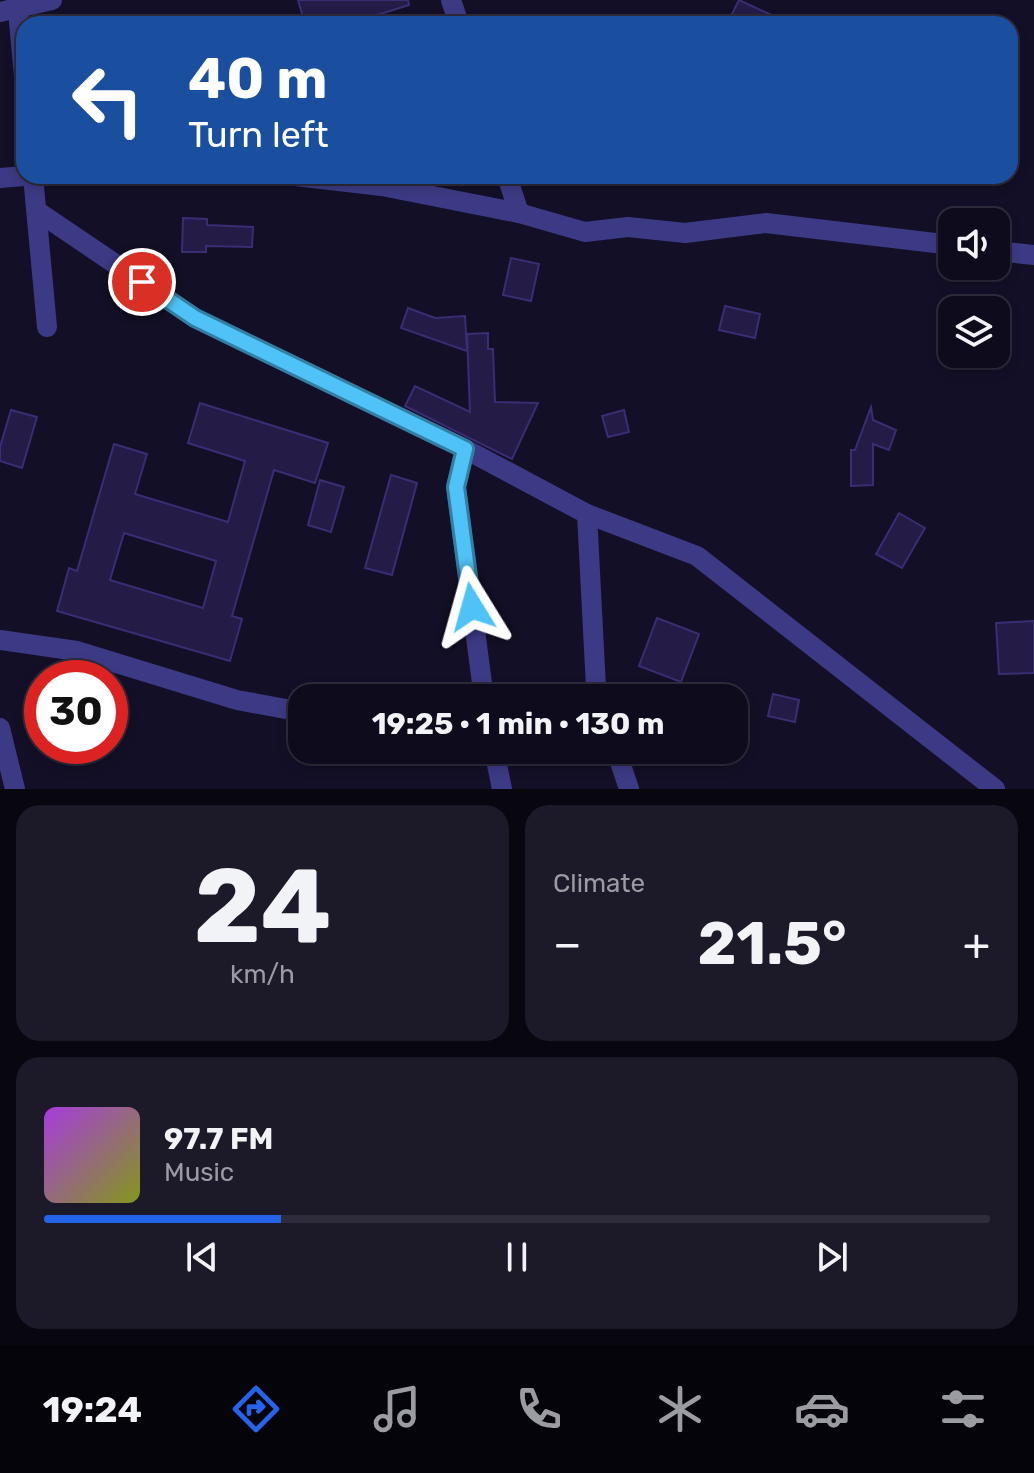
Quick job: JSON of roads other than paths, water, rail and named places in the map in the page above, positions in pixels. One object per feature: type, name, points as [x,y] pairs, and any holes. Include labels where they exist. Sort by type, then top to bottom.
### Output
[{"type":"street","points":[[16,30],[12,7],[52,0]]},
{"type":"street","points":[[34,184],[47,327]]},
{"type":"street","points":[[365,184],[519,213],[585,232],[628,227],[685,233],[766,223],[938,243]]},
{"type":"street","points":[[510,184],[519,213]]},
{"type":"street","points":[[37,211],[195,318],[465,449],[587,514],[697,556],[995,789]]},
{"type":"street","points":[[1010,252],[1034,255]]},
{"type":"street","points":[[465,449],[456,487],[482,684]]},
{"type":"street","points":[[587,514],[596,684]]},
{"type":"street","points":[[0,640],[77,651],[237,700],[288,709]]},
{"type":"street","points":[[0,728],[15,789]]},
{"type":"street","points":[[497,764],[502,789]]},
{"type":"street","points":[[621,764],[629,789]]}]
